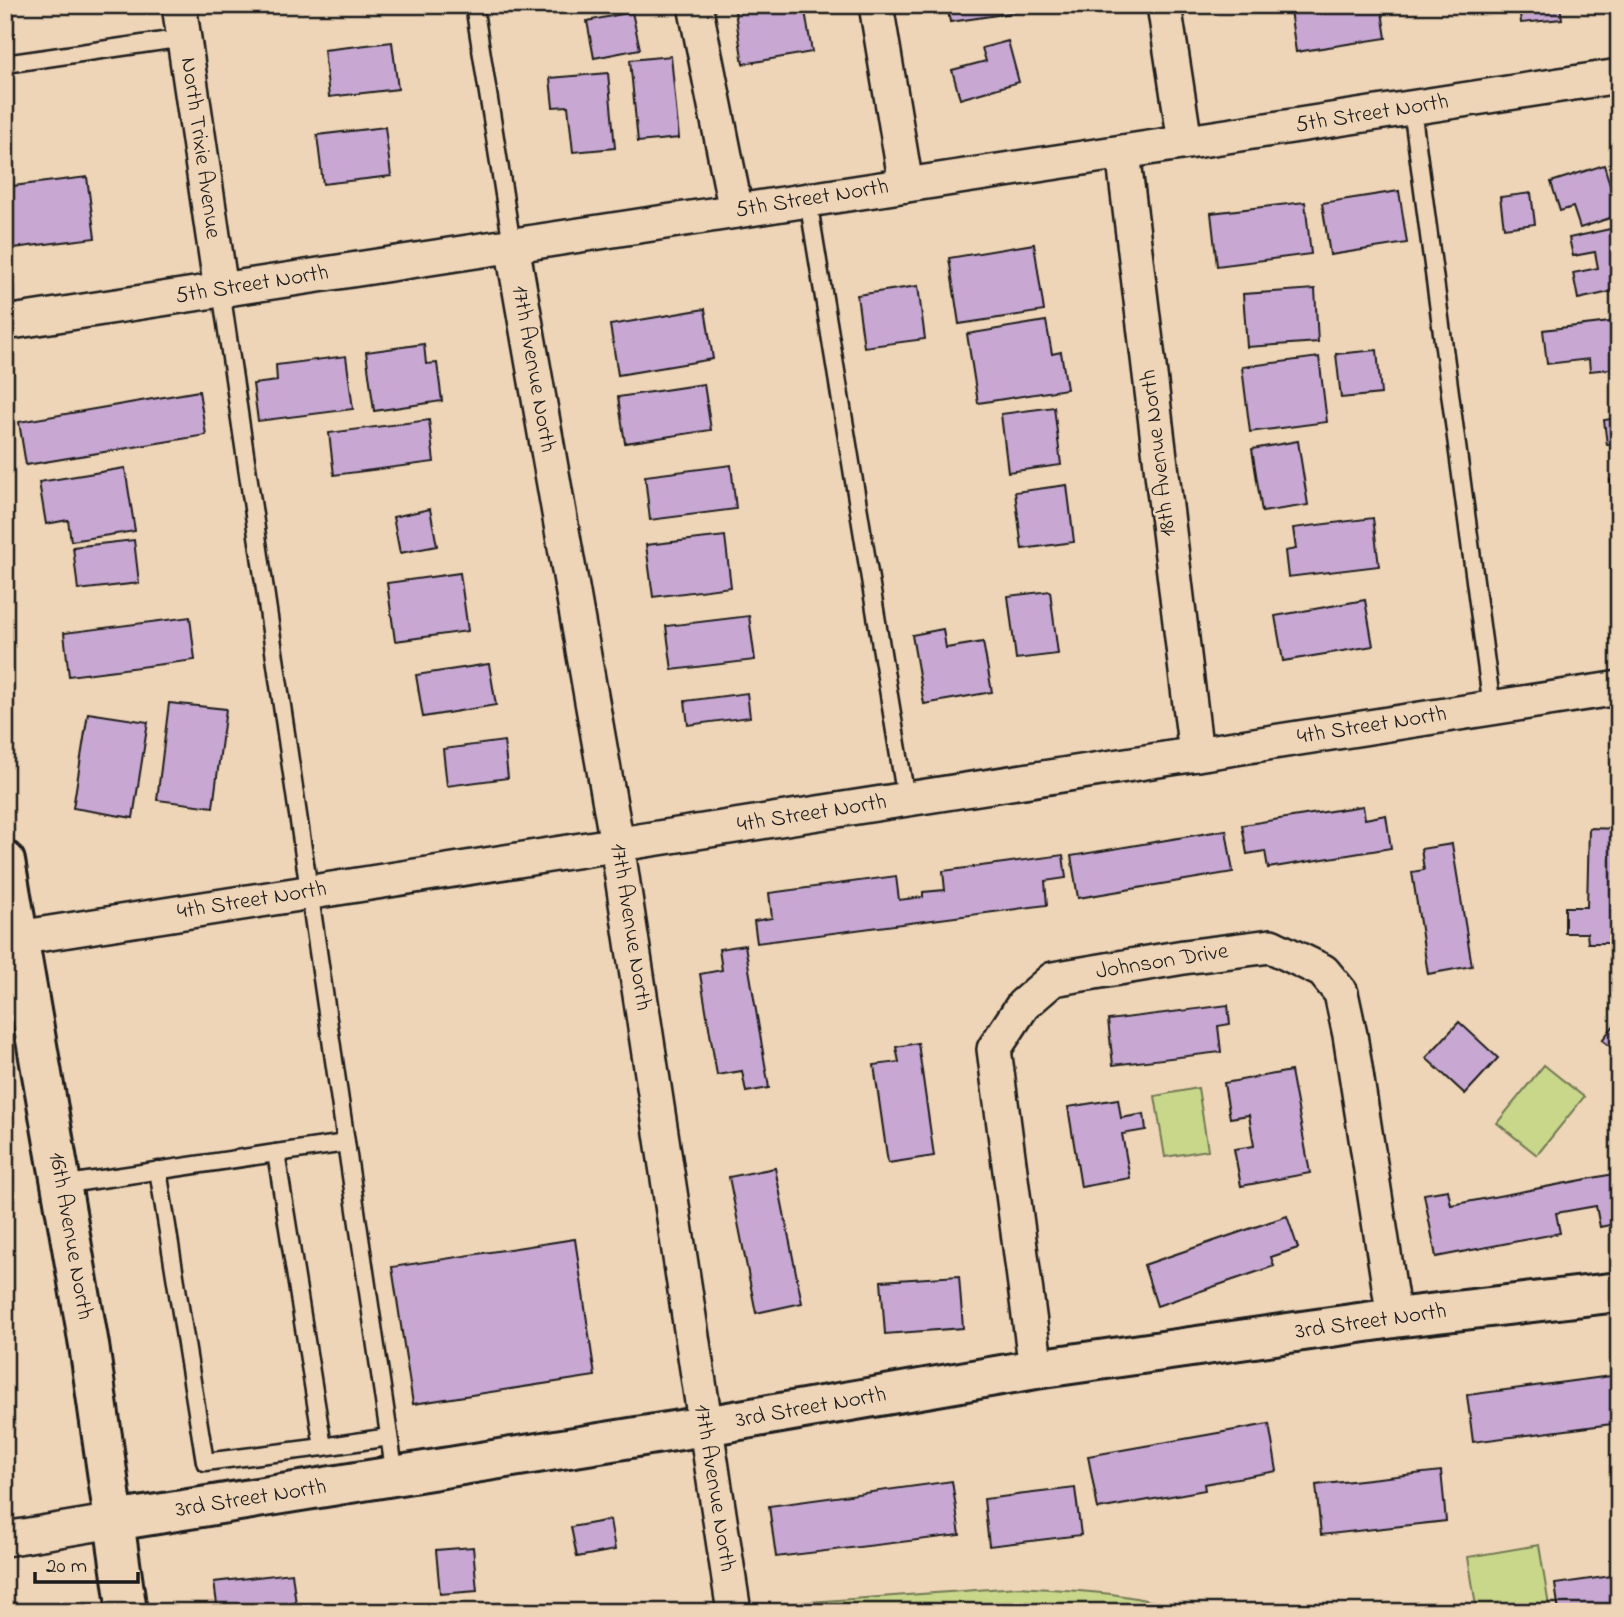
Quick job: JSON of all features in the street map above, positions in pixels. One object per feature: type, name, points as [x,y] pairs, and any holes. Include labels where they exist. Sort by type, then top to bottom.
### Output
[{"type":"street","name":"North Trixie Avenue","points":[[179,5],[221,290]]},
{"type":"street","points":[[695,5],[736,211]]},
{"type":"street","points":[[876,5],[906,185]]},
{"type":"street","points":[[1164,5],[1185,142]]},
{"type":"street","name":"5th Street North","points":[[5,323],[1619,76]]},
{"type":"street","name":"18th Avenue North","points":[[1123,152],[1196,754]]},
{"type":"street","name":"17th Avenue North","points":[[512,245],[617,844],[734,1612]]},
{"type":"street","name":"4th Street North","points":[[12,939],[1619,688]]},
{"type":"street","name":"16th Avenue North","points":[[5,861],[12,939],[61,1185],[89,1345],[127,1612]]},
{"type":"street","name":"Johnson Drive","points":[[1036,1369],[994,1049],[1023,1004],[1054,979],[1184,957],[1271,946],[1323,971],[1341,993],[1350,1035],[1394,1318]]},
{"type":"street","name":"3rd Street North","points":[[5,1539],[705,1426],[1036,1369],[1394,1318],[1619,1292]]},
{"type":"lane","points":[[474,5],[512,245]]},
{"type":"lane","points":[[5,64],[184,38]]},
{"type":"lane","points":[[1412,108],[1492,708]]},
{"type":"lane","points":[[807,200],[906,799]]},
{"type":"lane","points":[[221,290],[395,1476]]},
{"type":"lane","points":[[61,1185],[346,1143]]},
{"type":"lane","points":[[275,1153],[323,1447]]},
{"type":"lane","points":[[158,1170],[205,1462],[389,1437]]},
{"type":"green space","points":[[1544,1065],[1584,1097],[1537,1155],[1497,1123]]},
{"type":"green space","points":[[1198,1088],[1208,1150],[1165,1157],[1155,1096]]},
{"type":"green space","points":[[1539,1545],[1550,1612],[1477,1612],[1468,1557]]},
{"type":"green space","points":[[1018,1587],[1124,1596],[1186,1612],[756,1612],[755,1606]]},
{"type":"building","points":[[734,5],[804,5],[812,52],[743,64]]},
{"type":"building","points":[[947,5],[1065,5],[950,22]]},
{"type":"building","points":[[1323,5],[1381,5],[1386,38],[1296,52],[1290,10]]},
{"type":"building","points":[[1519,5],[1560,5],[1562,19],[1521,23]]},
{"type":"building","points":[[632,12],[640,49],[594,58],[587,21]]},
{"type":"building","points":[[1008,41],[1019,82],[960,99],[952,70],[986,61],[982,48]]},
{"type":"building","points":[[392,42],[398,89],[329,97],[324,50]]},
{"type":"building","points":[[671,56],[679,138],[638,142],[630,60]]},
{"type":"building","points":[[608,73],[615,148],[573,152],[568,106],[553,107],[550,78]]},
{"type":"building","points":[[385,127],[391,176],[323,184],[317,135]]},
{"type":"building","points":[[1604,165],[1619,215],[1580,228],[1573,207],[1560,211],[1551,182]]},
{"type":"building","points":[[87,177],[95,238],[5,249],[5,187]]},
{"type":"building","points":[[1399,191],[1407,243],[1330,255],[1322,203]]},
{"type":"building","points":[[1531,193],[1535,224],[1504,228],[1500,197]]},
{"type":"building","points":[[1305,202],[1311,254],[1217,266],[1211,213]]},
{"type":"building","points":[[1619,227],[1619,290],[1578,299],[1573,273],[1598,268],[1595,252],[1573,256],[1569,238]]},
{"type":"building","points":[[1034,244],[1044,311],[959,324],[949,258]]},
{"type":"building","points":[[918,286],[925,339],[864,347],[857,295]]},
{"type":"building","points":[[1315,289],[1318,342],[1247,347],[1243,294]]},
{"type":"building","points":[[705,309],[713,359],[618,375],[610,325]]},
{"type":"building","points":[[1046,321],[1052,354],[1061,352],[1067,389],[978,403],[967,334]]},
{"type":"building","points":[[1619,321],[1619,368],[1590,371],[1589,359],[1547,364],[1543,330]]},
{"type":"building","points":[[424,344],[426,364],[437,363],[442,401],[374,411],[366,352]]},
{"type":"building","points":[[1377,350],[1381,394],[1341,398],[1336,354]]},
{"type":"building","points":[[346,356],[353,409],[258,421],[253,384],[277,381],[276,365]]},
{"type":"building","points":[[1319,357],[1327,422],[1250,432],[1242,367]]},
{"type":"building","points":[[704,384],[711,430],[625,443],[618,397]]},
{"type":"building","points":[[199,391],[206,435],[26,465],[19,422]]},
{"type":"building","points":[[1054,407],[1061,465],[1008,472],[1001,414]]},
{"type":"building","points":[[1619,418],[1619,444],[1607,445],[1604,420]]},
{"type":"building","points":[[429,420],[434,462],[334,475],[329,433]]},
{"type":"building","points":[[1298,441],[1308,505],[1262,512],[1252,449]]},
{"type":"building","points":[[731,465],[736,509],[650,520],[645,476]]},
{"type":"building","points":[[125,468],[135,531],[71,541],[68,520],[46,524],[39,482]]},
{"type":"building","points":[[1619,479],[1619,516],[1615,517],[1610,480]]},
{"type":"building","points":[[1067,485],[1074,542],[1022,549],[1015,492]]},
{"type":"building","points":[[430,509],[437,546],[400,553],[393,517]]},
{"type":"building","points":[[1373,518],[1379,566],[1288,577],[1285,551],[1296,549],[1293,528]]},
{"type":"building","points":[[725,536],[731,587],[653,597],[646,545]]},
{"type":"building","points":[[134,540],[139,583],[78,590],[73,547]]},
{"type":"building","points":[[460,573],[468,631],[395,641],[387,583]]},
{"type":"building","points":[[1050,591],[1058,654],[1016,659],[1008,596]]},
{"type":"building","points":[[1365,600],[1373,646],[1283,661],[1275,616]]},
{"type":"building","points":[[749,616],[755,660],[672,670],[666,626]]},
{"type":"building","points":[[190,617],[195,660],[69,676],[64,633]]},
{"type":"building","points":[[943,629],[946,648],[983,642],[992,692],[924,704],[912,635]]},
{"type":"building","points":[[489,664],[496,705],[423,717],[416,675]]},
{"type":"building","points":[[747,693],[750,717],[688,725],[685,701]]},
{"type":"building","points":[[169,703],[226,709],[213,807],[157,800]]},
{"type":"building","points":[[88,713],[148,722],[133,818],[73,808]]},
{"type":"building","points":[[504,741],[508,778],[447,786],[443,749]]},
{"type":"building","points":[[1363,806],[1365,819],[1386,815],[1391,848],[1268,868],[1265,851],[1247,854],[1242,825]]},
{"type":"building","points":[[1589,828],[1619,829],[1619,943],[1588,943],[1587,933],[1565,933],[1565,907],[1587,907]]},
{"type":"building","points":[[1226,830],[1233,872],[1078,898],[1071,856]]},
{"type":"building","points":[[1452,844],[1472,966],[1428,974],[1412,872],[1424,870],[1421,849]]},
{"type":"building","points":[[1063,855],[1066,878],[1045,881],[1047,905],[757,943],[754,921],[772,918],[769,893],[896,876],[899,900],[923,897],[923,892],[945,890],[943,871]]},
{"type":"building","points":[[745,945],[769,1088],[746,1092],[742,1071],[717,1075],[700,974],[722,970],[719,949]]},
{"type":"building","points":[[1228,1005],[1230,1024],[1218,1026],[1221,1052],[1113,1065],[1108,1020]]},
{"type":"building","points":[[1619,1019],[1619,1053],[1602,1040]]},
{"type":"building","points":[[1459,1022],[1498,1058],[1465,1094],[1426,1058]]},
{"type":"building","points":[[918,1043],[934,1156],[888,1163],[874,1065],[899,1062],[896,1047]]},
{"type":"building","points":[[1291,1071],[1310,1173],[1241,1186],[1234,1149],[1254,1146],[1249,1115],[1230,1118],[1224,1083]]},
{"type":"building","points":[[1118,1099],[1121,1118],[1144,1114],[1146,1130],[1122,1134],[1130,1178],[1081,1187],[1068,1107]]},
{"type":"building","points":[[775,1168],[802,1303],[756,1313],[729,1177]]},
{"type":"building","points":[[1619,1173],[1619,1223],[1600,1227],[1596,1206],[1556,1213],[1560,1233],[1436,1257],[1424,1194],[1448,1190],[1451,1205]]},
{"type":"building","points":[[1287,1216],[1298,1248],[1271,1257],[1274,1266],[1157,1306],[1144,1265]]},
{"type":"building","points":[[575,1239],[595,1376],[413,1404],[392,1267]]},
{"type":"building","points":[[959,1276],[963,1328],[885,1334],[881,1281]]},
{"type":"building","points":[[1619,1375],[1619,1423],[1473,1442],[1467,1395]]},
{"type":"building","points":[[1269,1424],[1277,1471],[1204,1484],[1205,1490],[1098,1509],[1088,1456]]},
{"type":"building","points":[[1441,1471],[1446,1521],[1321,1535],[1316,1485]]},
{"type":"building","points":[[952,1481],[960,1535],[776,1557],[769,1506]]},
{"type":"building","points":[[1075,1488],[1081,1535],[989,1546],[984,1499]]},
{"type":"building","points":[[610,1520],[615,1550],[577,1557],[571,1527]]},
{"type":"building","points":[[473,1547],[477,1591],[440,1594],[436,1550]]},
{"type":"building","points":[[292,1573],[297,1612],[218,1612],[214,1582]]},
{"type":"building","points":[[1619,1575],[1619,1612],[1559,1612],[1555,1584]]},
{"type":"waterway","points":[[1017,1612],[1024,1612]]}]
